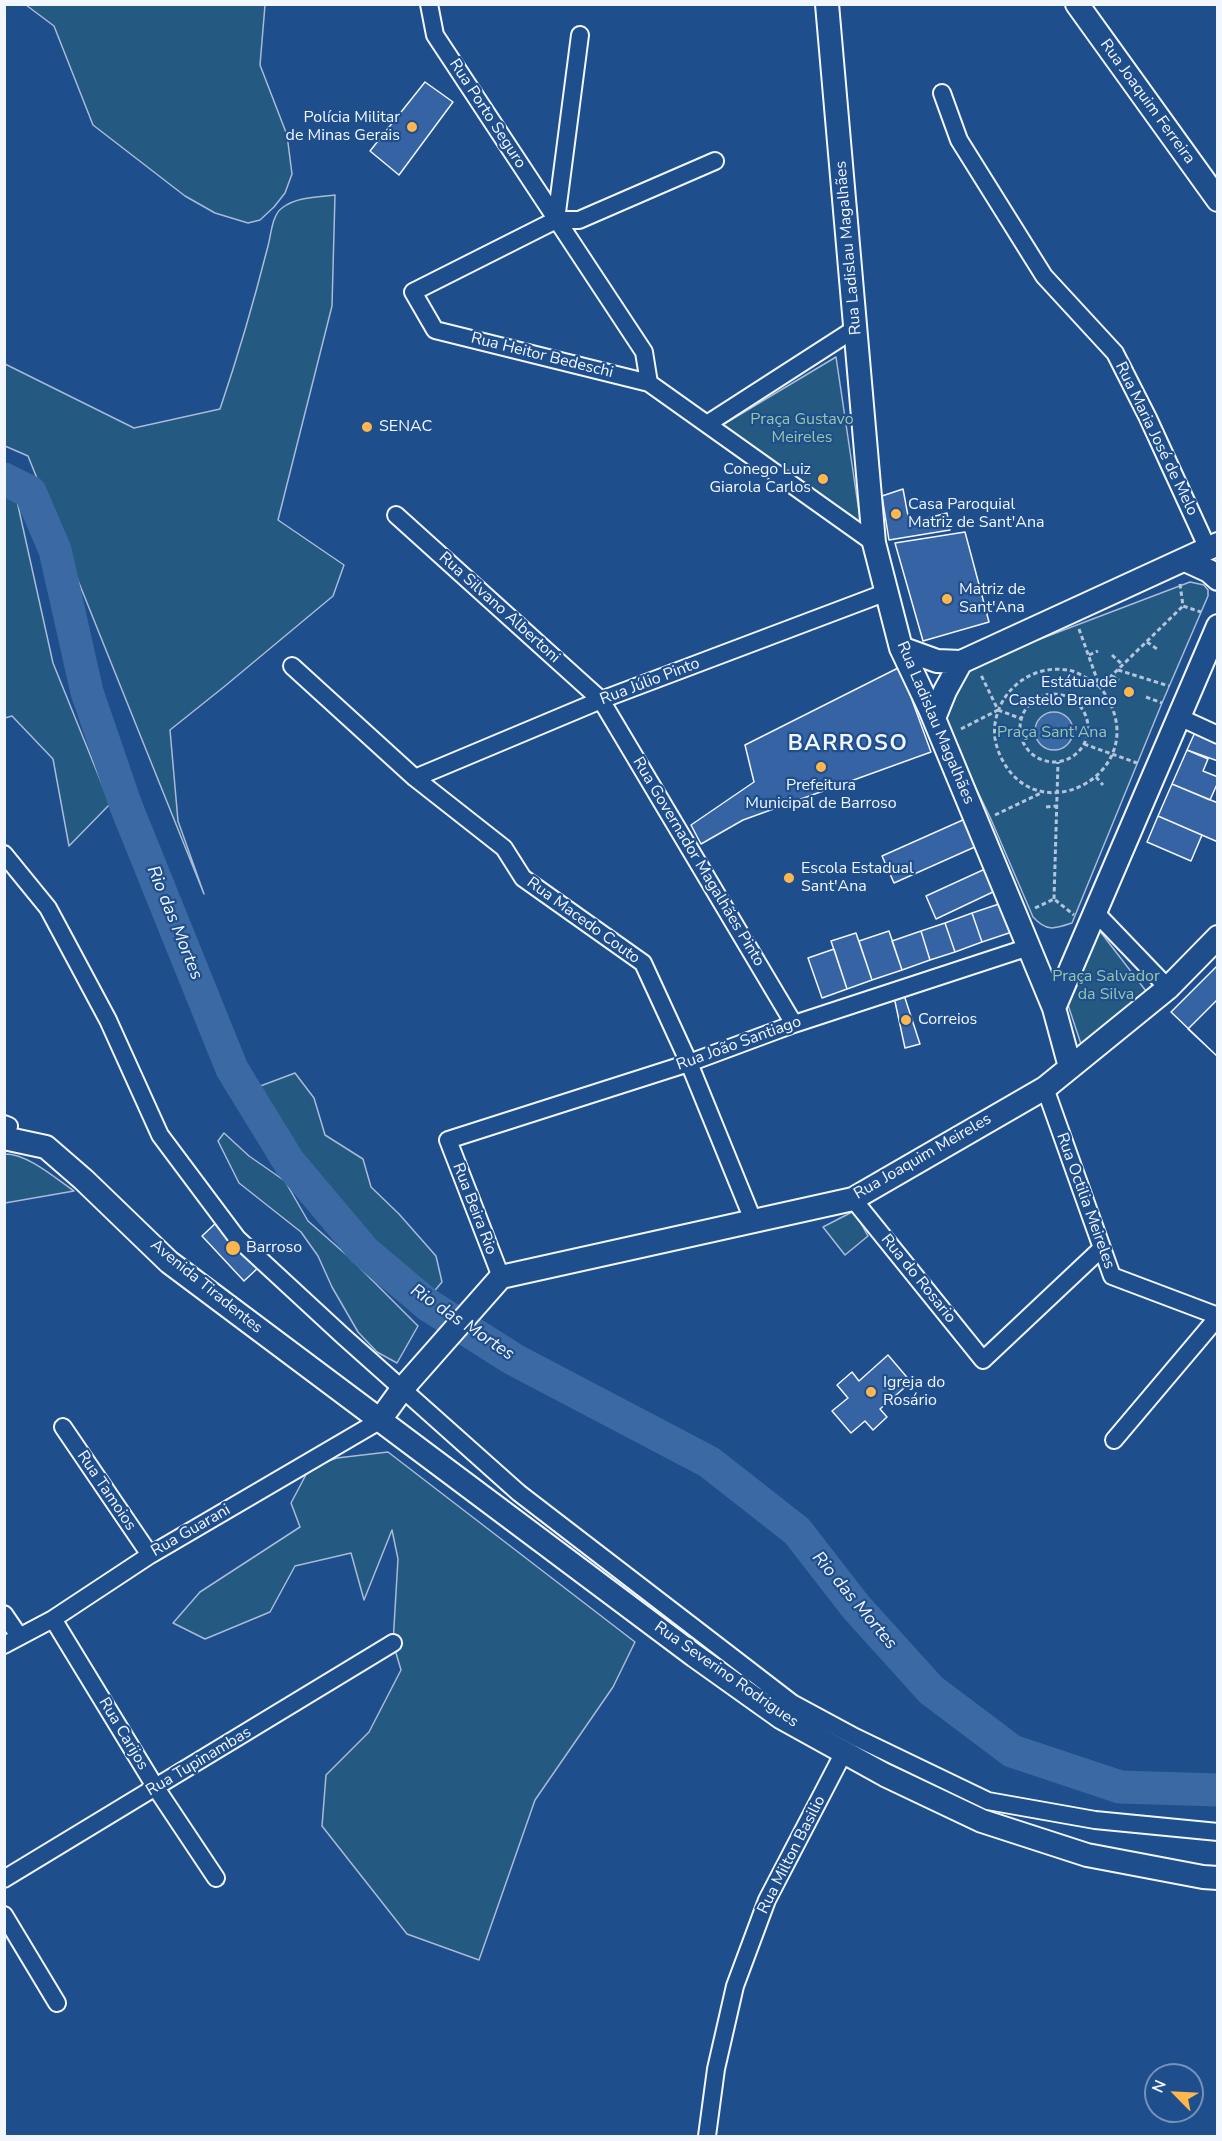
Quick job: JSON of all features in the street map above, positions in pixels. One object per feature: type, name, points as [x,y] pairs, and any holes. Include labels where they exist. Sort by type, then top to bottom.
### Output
[{"type":"street","name":"Rua Porto Seguro","points":[[429,4],[435,35],[644,352],[649,383]]},
{"type":"street","name":"Rua Ladislau Magalhães","points":[[827,4],[874,543],[901,648],[934,718],[1054,1008],[1070,1067]]},
{"type":"street","name":"Rua Joaquim Ferreira","points":[[1077,4],[1218,200]]},
{"type":"street","points":[[580,35],[556,220],[579,220],[715,161]]},
{"type":"street","name":"Rua Maria José de Melo","points":[[942,93],[959,140],[1044,276],[1115,353],[1213,547]]},
{"type":"street","name":"Rua Heitor Bedeschi","points":[[556,220],[412,292],[435,330],[649,383]]},
{"type":"street","points":[[706,424],[856,328]]},
{"type":"street","points":[[649,383],[874,543]]},
{"type":"street","name":"Rua Silvano Albertoni","points":[[396,515],[601,700]]},
{"type":"street","points":[[934,718],[945,691],[969,664],[1213,547]]},
{"type":"street","points":[[1185,560],[1209,571],[1218,579]]},
{"type":"street","name":"Rua Júlio Pinto","points":[[415,778],[601,700],[887,592]]},
{"type":"street","points":[[1054,1008],[1085,915],[1209,619]]},
{"type":"street","points":[[901,648],[937,661],[969,664]]},
{"type":"street","name":"Rua Macedo Couto","points":[[292,666],[415,778],[504,848],[523,878],[643,963],[689,1063],[753,1220]]},
{"type":"street","name":"Rua Governador Magalhães Pinto","points":[[601,700],[794,1024]]},
{"type":"street","points":[[1170,710],[1218,735]]},
{"type":"street","points":[[4,854],[48,908],[108,1020],[160,1135],[237,1238],[519,1493],[710,1641],[801,1708],[855,1737],[988,1801],[1095,1820],[1218,1832]]},
{"type":"street","points":[[1085,915],[1168,988]]},
{"type":"street","name":"Rua Joaquim Meireles","points":[[501,1277],[853,1199],[1045,1088],[1168,988],[1218,937]]},
{"type":"street","name":"Rua João Santiago","points":[[448,1140],[689,1063],[794,1024],[1029,947]]},
{"type":"street","name":"Rua Octilia Meireles","points":[[1045,1088],[1112,1276],[1218,1317]]},
{"type":"street","name":"Avenida Tiradentes","points":[[5,1133],[46,1147],[84,1180],[169,1262],[379,1421]]},
{"type":"street","name":"Rua Beira Rio","points":[[448,1140],[501,1277]]},
{"type":"street","name":"Rua do Rosario","points":[[853,1199],[983,1360],[1102,1248]]},
{"type":"street","points":[[379,1421],[403,1388],[501,1277]]},
{"type":"street","points":[[1114,1440],[1218,1317]]},
{"type":"street","name":"Rua Guarani","points":[[12,1641],[53,1619],[150,1555],[379,1421]]},
{"type":"street","name":"Rua Severino Rodrigues","points":[[379,1421],[782,1718],[885,1775],[982,1821],[1087,1855],[1218,1878]]},
{"type":"street","name":"Rua Tamoios","points":[[63,1427],[150,1555]]},
{"type":"street","points":[[4,1614],[12,1641]]},
{"type":"street","name":"Rua Carijos","points":[[53,1619],[156,1788],[216,1878]]},
{"type":"street","name":"Rua Tupinambas","points":[[4,1879],[393,1643]]},
{"type":"street","name":"Rua Milton Basilio","points":[[707,2136],[716,2069],[735,1986],[766,1900],[844,1752]]},
{"type":"street","points":[[4,1916],[57,2003]]},
{"type":"path","points":[[1180,584],[1184,606]]},
{"type":"path","points":[[1184,606],[1209,619]]},
{"type":"path","points":[[1077,624],[1100,687],[1074,672],[1058,669],[1043,670],[1015,684],[1005,696],[994,725],[999,755],[1007,769],[1018,780],[1044,791],[1072,790],[1085,785],[1106,766],[1116,740],[1117,726],[1108,699],[1100,687],[1184,606]]},
{"type":"path","points":[[1147,642],[1157,649]]},
{"type":"path","points":[[1089,655],[1098,651]]},
{"type":"path","points":[[1112,655],[1123,665]]},
{"type":"path","points":[[969,664],[998,710],[1022,719]]},
{"type":"path","points":[[1118,670],[1169,686]]},
{"type":"path","points":[[1112,676],[1119,680]]},
{"type":"path","points":[[1056,694],[1066,696],[1080,706],[1087,717],[1088,727],[1084,744],[1076,754],[1058,762],[1046,762],[1037,758],[1029,751],[1021,733],[1022,719],[1029,705],[1037,699],[1056,694]]},
{"type":"path","points":[[1146,697],[1170,710]]},
{"type":"path","points":[[960,729],[998,710]]},
{"type":"path","points":[[1084,744],[1138,763]]},
{"type":"path","points":[[1054,898],[1058,762]]},
{"type":"path","points":[[1096,777],[1102,785]]},
{"type":"path","points":[[990,817],[1044,791]]},
{"type":"path","points":[[1046,807],[1056,806]]},
{"type":"path","points":[[1054,898],[1085,915]]},
{"type":"path","points":[[1030,911],[1054,898]]},
{"type":"green space","points":[[26,5],[265,5],[260,65],[287,135],[292,174],[285,193],[260,220],[248,223],[215,213],[185,196],[93,125],[54,26]]},
{"type":"green space","points":[[335,195],[332,306],[278,520],[344,565],[333,596],[170,730],[178,821],[204,894],[28,456],[5,446],[5,364],[134,428],[220,409],[246,328],[276,215],[288,204],[307,198]]},
{"type":"green space","name":"Praça Gustavo Meireles","points":[[836,357],[861,525],[719,427]]},
{"type":"green space","points":[[5,495],[17,501],[53,663],[110,804],[69,846],[53,759],[12,716],[5,718]]},
{"type":"green space","name":"Praça Sant'Ana","points":[[1190,582],[1204,585],[1208,590],[1208,596],[1072,923],[1055,928],[1042,925],[1033,917],[990,817],[953,741],[946,718],[964,674],[998,655]]},
{"type":"green space","name":"Praça Salvador da Silva","points":[[1099,930],[1146,991],[1081,1044],[1067,1002]]},
{"type":"green space","points":[[295,1073],[314,1098],[325,1135],[363,1159],[371,1187],[399,1214],[436,1256],[442,1282],[431,1295],[370,1241],[280,1130],[255,1088]]},
{"type":"green space","points":[[224,1133],[249,1156],[285,1181],[308,1221],[350,1258],[418,1326],[397,1363],[377,1352],[358,1332],[332,1287],[318,1256],[301,1232],[239,1183],[218,1141]]},
{"type":"green space","points":[[5,1154],[32,1162],[74,1191],[5,1203]]},
{"type":"green space","points":[[854,1211],[868,1236],[845,1255],[823,1227]]},
{"type":"green space","points":[[388,1452],[635,1642],[613,1687],[535,1800],[479,1960],[407,1934],[322,1826],[326,1775],[369,1732],[401,1670],[393,1643],[398,1559],[392,1530],[364,1600],[351,1553],[295,1566],[270,1612],[205,1639],[173,1623],[200,1592],[300,1527],[291,1503],[310,1467],[337,1458]]},
{"type":"shaded area","points":[[1054,712],[1068,717],[1073,731],[1068,745],[1054,750],[1040,745],[1035,731],[1040,717]]},
{"type":"building","name":"Polícia Militar de Minas Gerais","points":[[425,82],[453,102],[399,175],[370,151]]},
{"type":"building","name":"Casa Paroquial Matriz de Sant'Ana","points":[[903,489],[909,521],[947,513],[950,530],[889,540],[882,496]]},
{"type":"building","name":"Matriz de Sant'Ana","points":[[965,532],[989,622],[923,641],[895,543]]},
{"type":"building","name":"Prefeitura Municipal de Barroso","points":[[900,667],[931,752],[743,820],[701,844],[691,825],[754,782],[745,745]]},
{"type":"building","points":[[1196,730],[1218,741],[1218,761],[1187,750]]},
{"type":"building","points":[[1187,750],[1208,759],[1203,771],[1218,777],[1210,800],[1172,784]]},
{"type":"building","points":[[1172,784],[1218,803],[1218,842],[1158,816]]},
{"type":"building","points":[[1158,816],[1202,835],[1191,861],[1147,842]]},
{"type":"building","points":[[965,819],[977,846],[894,883],[882,856]]},
{"type":"building","points":[[985,869],[995,891],[936,919],[926,896]]},
{"type":"building","points":[[1002,903],[1012,932],[982,942],[972,913]]},
{"type":"building","points":[[972,913],[982,942],[955,952],[945,923]]},
{"type":"building","points":[[945,923],[955,952],[930,960],[921,931]]},
{"type":"building","points":[[889,931],[902,970],[872,980],[859,941]]},
{"type":"building","points":[[921,931],[930,960],[902,970],[892,941]]},
{"type":"building","points":[[856,933],[872,980],[847,989],[831,941]]},
{"type":"building","points":[[834,949],[847,989],[822,998],[808,958]]},
{"type":"building","points":[[1218,965],[1218,1057],[1171,1012]]},
{"type":"building","name":"Correios","points":[[904,995],[920,1044],[905,1048],[894,997]]},
{"type":"building","points":[[1218,999],[1218,1057],[1188,1029]]},
{"type":"building","points":[[217,1222],[259,1267],[244,1281],[202,1236]]},
{"type":"building","name":"Igreja do Rosário","points":[[888,1355],[911,1382],[880,1409],[887,1417],[873,1430],[865,1421],[851,1433],[832,1411],[848,1398],[837,1385],[852,1372],[859,1381]]},
{"type":"waterway","name":"Rio das Mortes","points":[[4,479],[30,492],[55,550],[87,692],[126,806],[232,1069],[289,1162],[364,1251],[428,1305],[513,1359],[709,1462],[797,1531],[856,1607],[931,1690],[1012,1751],[1120,1787],[1218,1790]]},
{"type":"place","name":"Polícia Militar de Minas Gerais","points":[[412,127]]},
{"type":"place","name":"SENAC","points":[[367,427]]},
{"type":"place","name":"Conego Luiz Giarola Carlos","points":[[823,479]]},
{"type":"place","name":"Casa Paroquial Matriz de Sant'Ana","points":[[896,514]]},
{"type":"place","name":"Matriz de Sant'Ana","points":[[947,599]]},
{"type":"place","name":"Estátua de Castelo Branco","points":[[1129,692]]},
{"type":"place","name":"Prefeitura Municipal de Barroso","points":[[821,767]]},
{"type":"place","name":"Escola Estadual Sant'Ana","points":[[789,878]]},
{"type":"place","name":"Correios","points":[[906,1020]]},
{"type":"place","name":"Barroso","points":[[233,1248]]},
{"type":"place","name":"Igreja do Rosário","points":[[871,1392]]},
{"type":"district","name":"BARROSO","points":[[848,745]]}]
